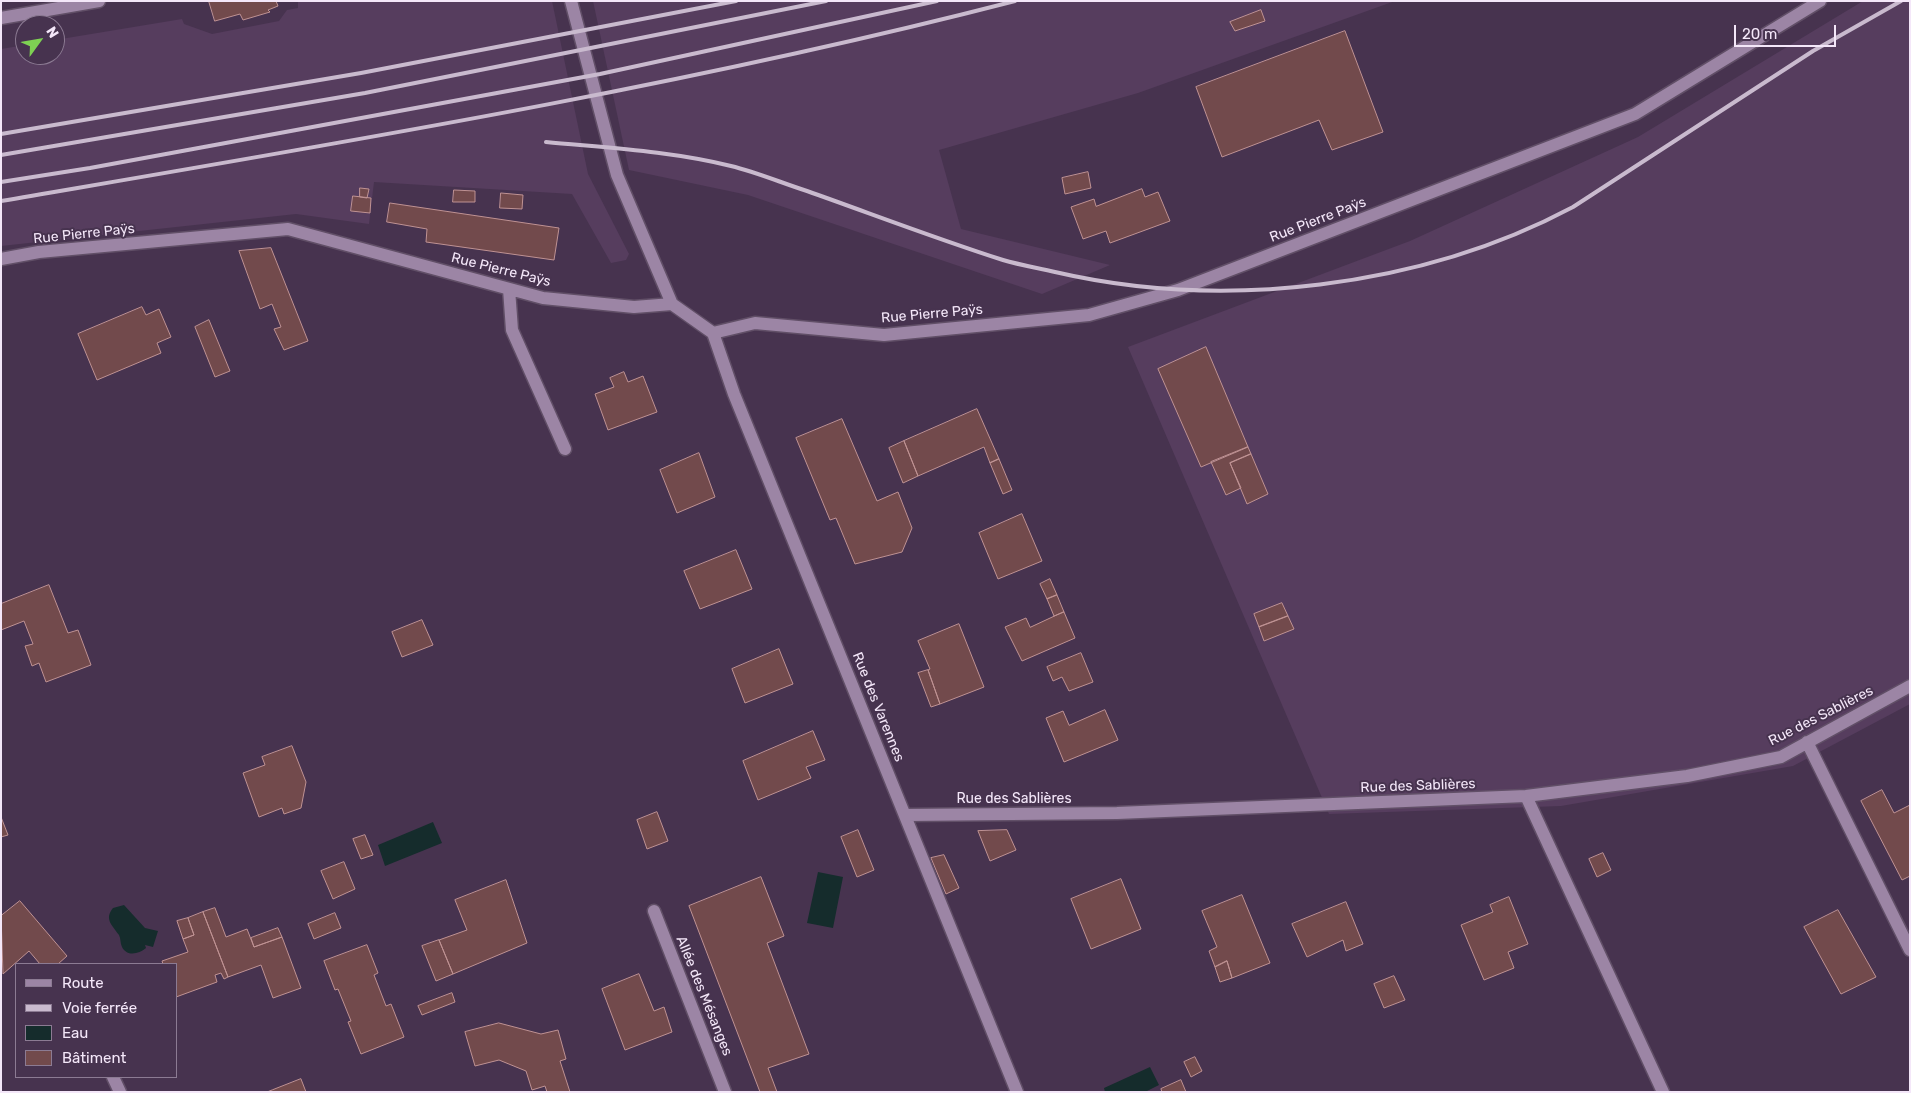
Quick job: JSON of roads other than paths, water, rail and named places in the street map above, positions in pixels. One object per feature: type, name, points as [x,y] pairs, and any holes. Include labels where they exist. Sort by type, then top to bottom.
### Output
[{"type":"street","points":[[1,18],[100,1]]},
{"type":"street","points":[[571,1],[617,175],[672,304],[713,333]]},
{"type":"street","name":"Rue Pierre Paÿs","points":[[713,333],[755,322],[884,335],[1089,315],[1178,290],[1635,114],[1820,1]]},
{"type":"street","name":"Rue Pierre Paÿs","points":[[1,259],[39,252],[288,229],[542,298],[634,307],[672,304]]},
{"type":"street","points":[[509,289],[512,330],[565,449]]},
{"type":"street","name":"Rue des Varennes","points":[[713,333],[734,394],[1017,1092]]},
{"type":"street","name":"Rue des Sablières","points":[[906,815],[1117,813],[1526,796],[1687,776],[1781,756],[1910,686]]},
{"type":"street","points":[[1806,742],[1910,950]]},
{"type":"street","points":[[1526,796],[1663,1092]]},
{"type":"street","name":"Allée des Mésanges","points":[[654,912],[725,1092]]},
{"type":"street","points":[[113,1078],[120,1092]]},
{"type":"water","points":[[433,822],[442,843],[385,866],[378,845]]},
{"type":"water","points":[[818,872],[843,877],[833,928],[807,923]]},
{"type":"water","points":[[124,905],[145,928],[158,931],[153,947],[145,945],[146,948],[133,954],[124,950],[121,946],[119,935],[109,919],[109,915],[113,908]]},
{"type":"water","points":[[1150,1067],[1159,1085],[1145,1092],[1105,1092],[1104,1088]]},
{"type":"railway","points":[[1,134],[361,73],[736,1]]},
{"type":"railway","points":[[1,155],[365,93],[826,1]]},
{"type":"railway","points":[[1,182],[90,168],[600,74],[937,1]]},
{"type":"railway","points":[[1,201],[383,135],[637,87],[890,32],[1015,1]]},
{"type":"railway","points":[[546,142],[662,153],[731,166],[1009,262],[1119,284],[1185,290],[1253,290],[1320,284],[1387,273],[1452,257],[1514,235],[1573,207],[1813,51],[1901,1]]}]
